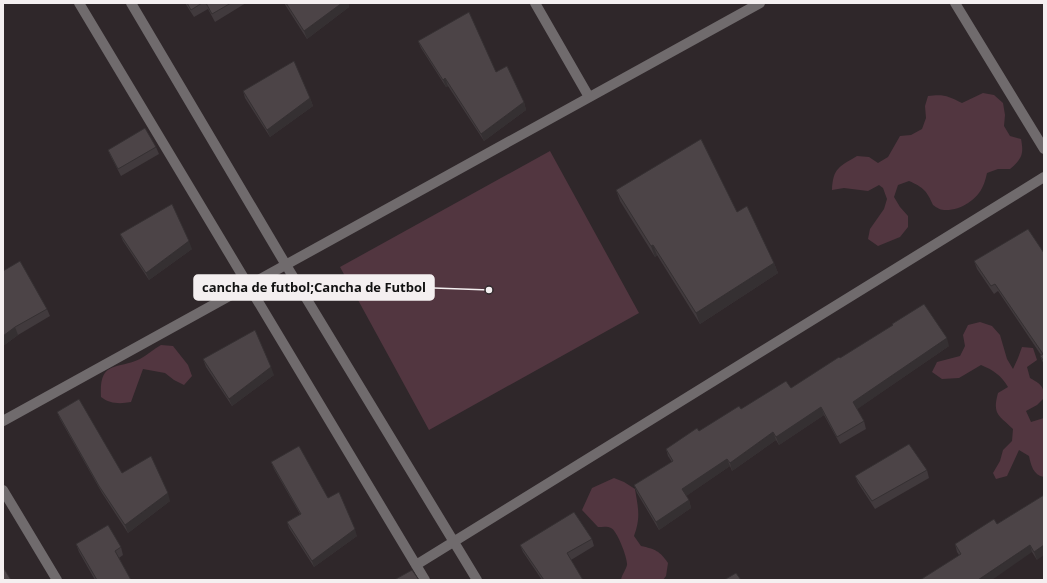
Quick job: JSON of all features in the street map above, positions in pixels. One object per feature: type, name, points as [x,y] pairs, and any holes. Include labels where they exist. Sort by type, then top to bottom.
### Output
[{"type":"street","points":[[79,3],[425,580]]},
{"type":"street","points":[[131,3],[286,265],[477,580]]},
{"type":"street","points":[[535,3],[589,97]]},
{"type":"street","points":[[3,421],[760,3]]},
{"type":"street","points":[[955,3],[1044,149]]},
{"type":"street","points":[[416,565],[1044,177]]},
{"type":"street","points":[[3,490],[57,580]]},
{"type":"shaded area","points":[[983,93],[994,95],[1003,103],[1005,115],[1004,126],[1010,136],[1021,139],[1022,152],[1020,159],[1010,169],[998,169],[987,173],[984,184],[977,196],[967,204],[956,209],[941,210],[933,205],[929,196],[924,190],[914,183],[909,181],[898,185],[894,197],[908,216],[908,227],[900,237],[878,246],[868,239],[870,229],[884,209],[887,199],[883,188],[879,185],[868,191],[844,188],[832,190],[834,177],[838,169],[857,156],[869,157],[878,163],[888,157],[900,136],[911,135],[922,129],[926,118],[925,106],[928,96],[946,96],[962,103]]},
{"type":"shaded area","points":[[550,151],[639,313],[429,430],[340,267]]},
{"type":"shaded area","points":[[980,322],[992,326],[1000,335],[1007,359],[1013,369],[1022,347],[1033,348],[1037,360],[1027,367],[1030,378],[1042,388],[1044,398],[1037,405],[1026,411],[1031,422],[1044,418],[1044,477],[1035,472],[1029,456],[1019,450],[1007,476],[996,479],[993,473],[1000,461],[1003,450],[1012,441],[1013,429],[996,410],[998,393],[1008,387],[1000,376],[981,365],[959,378],[942,379],[932,372],[937,362],[960,356],[965,346],[963,335],[968,325]]},
{"type":"shaded area","points":[[161,345],[173,346],[188,365],[192,376],[184,385],[165,373],[143,369],[131,402],[115,403],[101,397],[101,385],[106,372],[111,368],[140,359]]},
{"type":"shaded area","points":[[614,478],[635,489],[638,507],[638,523],[634,536],[641,546],[657,551],[668,563],[666,576],[663,580],[621,580],[627,562],[622,545],[616,534],[610,527],[598,527],[582,510],[592,488]]},
{"type":"building","points":[[187,3],[202,3],[191,10]]},
{"type":"building","points":[[206,3],[231,3],[212,14]]},
{"type":"building","points":[[286,3],[342,3],[304,31]]},
{"type":"building","points":[[469,12],[496,72],[507,66],[524,102],[481,134],[445,78],[443,80],[418,41]]},
{"type":"building","points":[[294,61],[310,98],[267,130],[243,91]]},
{"type":"building","points":[[145,128],[156,147],[118,169],[108,150]]},
{"type":"building","points":[[701,139],[737,212],[747,206],[774,263],[696,313],[616,190]]},
{"type":"building","points":[[172,204],[189,241],[146,273],[120,234]]},
{"type":"building","points":[[1028,229],[1044,253],[1044,361],[1040,356],[1043,354],[995,284],[991,286],[974,261]]},
{"type":"building","points":[[20,261],[47,309],[15,327],[3,336],[3,271]]},
{"type":"building","points":[[924,304],[947,338],[853,402],[864,421],[837,437],[821,407],[776,437],[773,432],[730,463],[727,459],[682,489],[689,500],[656,522],[634,485],[673,461],[666,449],[697,428],[699,431],[739,406],[741,409],[786,381],[791,388],[893,325],[892,324]]},
{"type":"building","points":[[255,330],[271,367],[229,399],[203,359]]},
{"type":"building","points":[[79,399],[122,473],[151,456],[168,493],[125,525],[99,486],[57,412]]},
{"type":"building","points":[[909,444],[927,470],[872,501],[855,476]]},
{"type":"building","points":[[299,446],[328,498],[339,492],[355,529],[312,561],[287,522],[301,514],[271,462]]},
{"type":"building","points":[[1044,495],[1044,545],[1034,552],[1030,545],[978,580],[920,580],[961,554],[955,544],[994,519],[997,524]]},
{"type":"building","points":[[574,512],[592,539],[567,553],[583,580],[544,580],[520,545]]},
{"type":"building","points":[[108,525],[121,547],[115,551],[131,580],[97,580],[76,544]]},
{"type":"building","points":[[3,567],[11,580],[3,580]]},
{"type":"building","points":[[412,570],[419,580],[394,580]]},
{"type":"building","points":[[736,573],[741,580],[724,580]]},
{"type":"place","name":"cancha de futbol;Cancha de Futbol","points":[[489,290]]}]
